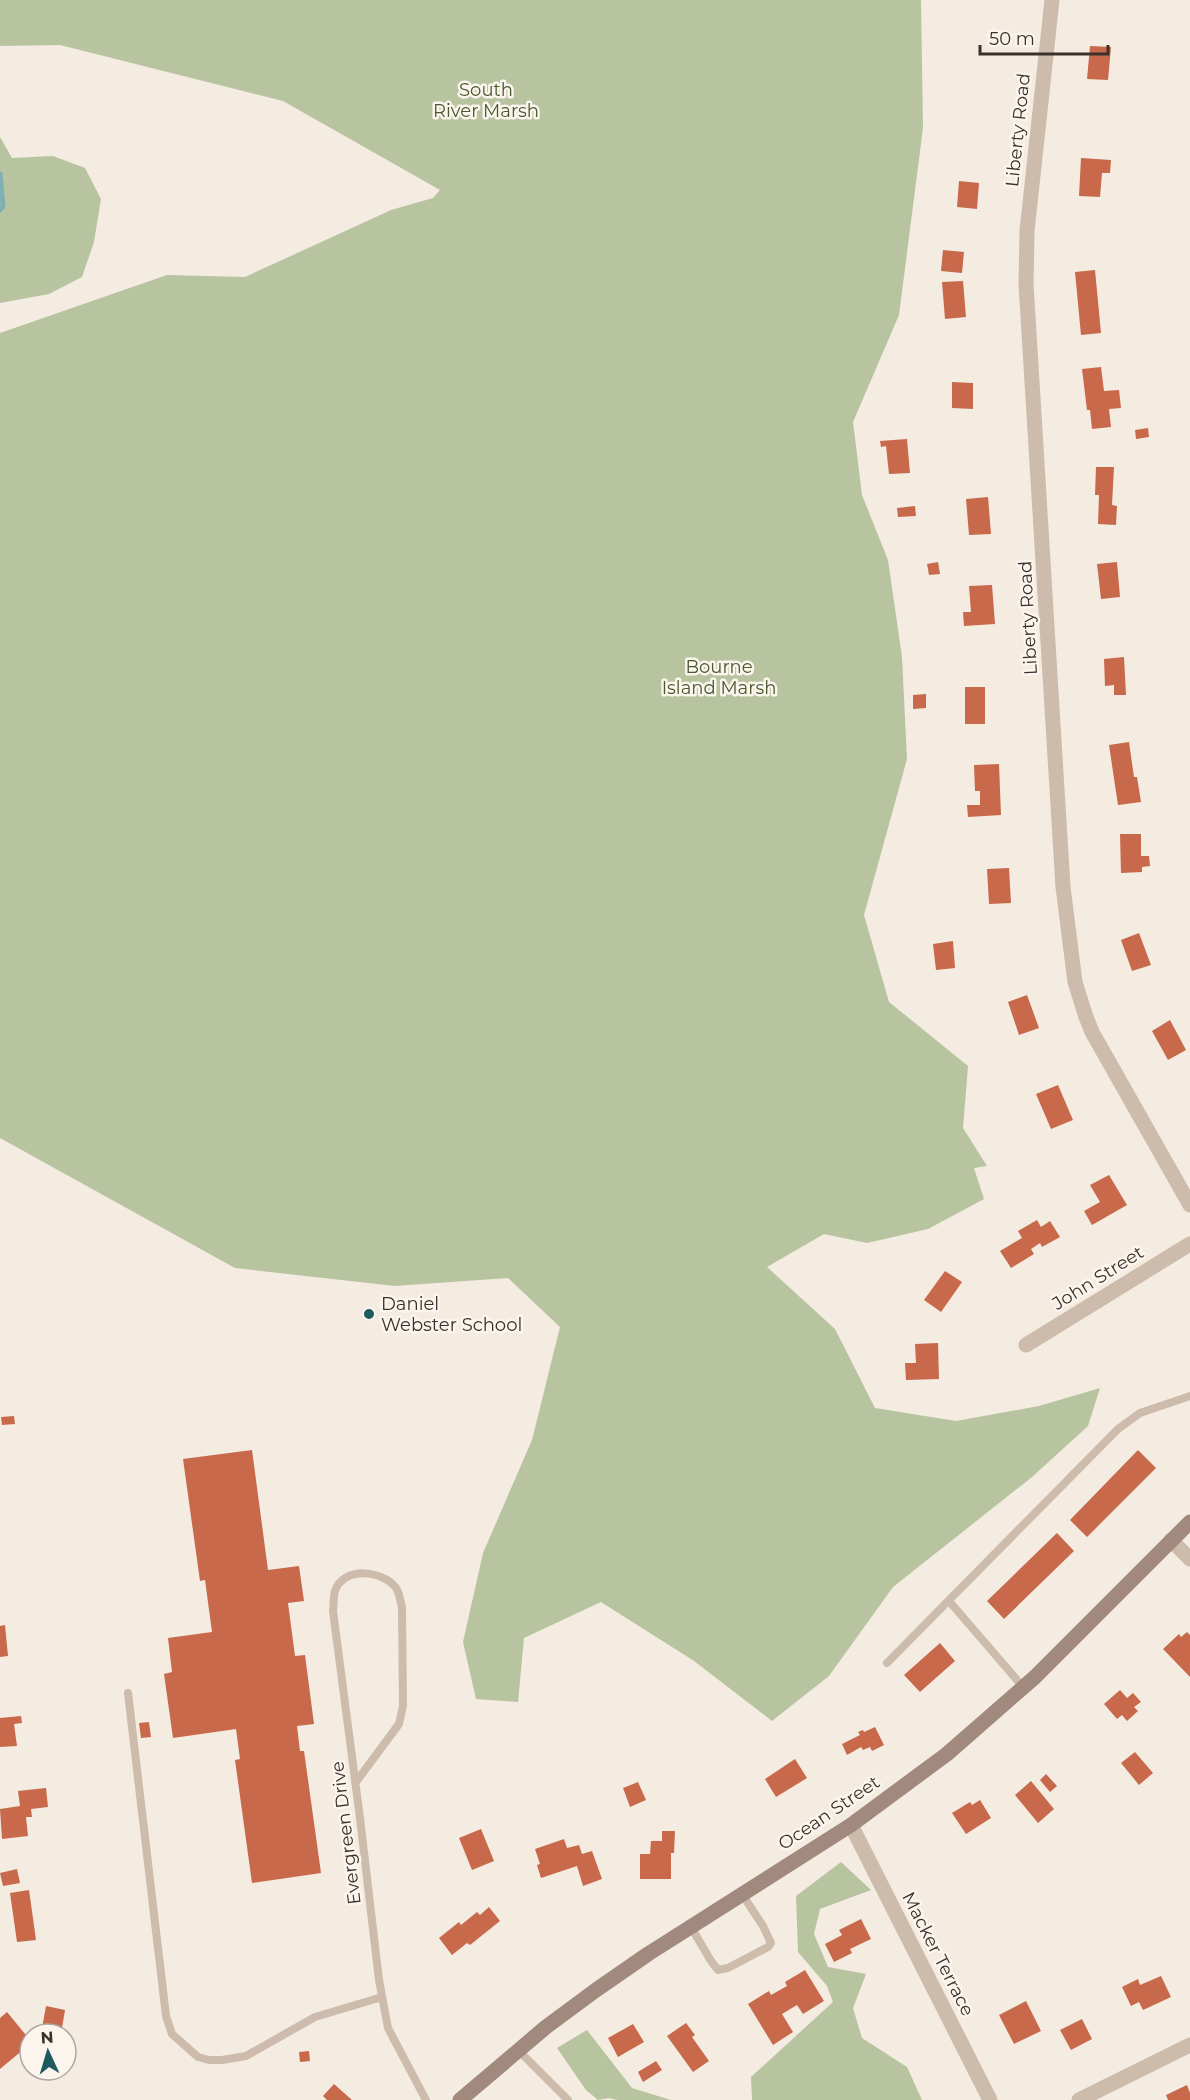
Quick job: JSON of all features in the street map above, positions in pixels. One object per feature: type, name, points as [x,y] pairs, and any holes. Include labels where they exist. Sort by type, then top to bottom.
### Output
[{"type":"main road","name":"Ocean Street","points":[[460,2100],[518,2050],[596,1990],[851,1825],[947,1754],[1092,1622],[1190,1522]]},
{"type":"street","name":"Liberty Road","points":[[1052,0],[1027,231],[1026,284],[1063,887],[1070,954],[1075,982],[1092,1032],[1190,1205]]},
{"type":"street","name":"John Street","points":[[1026,1345],[1190,1244]]},
{"type":"street","points":[[1171,1540],[1190,1559]]},
{"type":"street","name":"Macker Terrace","points":[[851,1825],[990,2100]]},
{"type":"street","points":[[1079,2100],[1190,2045]]},
{"type":"lane","points":[[887,1663],[1118,1429],[1140,1413],[1190,1396]]},
{"type":"lane","name":"Evergreen Drive","points":[[356,1782],[399,1724],[404,1706],[402,1607],[399,1595],[395,1587],[386,1580],[367,1573],[350,1576],[342,1581],[335,1590],[333,1611],[382,1997],[388,2028],[426,2100]]},
{"type":"lane","points":[[949,1601],[1023,1687]]},
{"type":"lane","points":[[128,1693],[166,2016],[172,2034],[198,2057],[209,2060],[238,2058],[246,2056],[315,2017],[382,1997]]},
{"type":"lane","points":[[691,1927],[718,1970],[728,1968],[768,1947],[771,1943],[763,1926],[742,1894]]},
{"type":"lane","points":[[518,2050],[568,2100]]},
{"type":"green space","points":[[0,0],[921,0],[923,128],[899,315],[853,422],[862,495],[888,560],[902,657],[907,759],[864,915],[889,1002],[968,1066],[963,1128],[987,1166],[974,1168],[984,1199],[928,1229],[867,1243],[824,1234],[767,1267],[835,1329],[875,1408],[956,1421],[1039,1406],[1100,1388],[1088,1426],[1032,1477],[893,1587],[829,1676],[772,1721],[694,1661],[601,1602],[524,1638],[518,1702],[476,1699],[463,1642],[483,1553],[532,1440],[560,1327],[508,1278],[395,1286],[235,1268],[0,1138],[0,333],[167,275],[245,277],[391,210],[433,198],[440,190],[283,101],[60,45],[0,46]]},
{"type":"green space","points":[[0,137],[12,158],[53,156],[85,168],[101,199],[94,242],[82,277],[49,294],[0,303]]},
{"type":"green space","points":[[841,1862],[871,1890],[820,1909],[814,1934],[828,1967],[866,1974],[853,2008],[862,2038],[907,2067],[922,2100],[752,2100],[751,2077],[833,2002],[827,1986],[798,1952],[796,1896]]},
{"type":"green space","points":[[587,2030],[632,2088],[671,2100],[609,2098],[598,2100],[586,2090],[557,2048]]},
{"type":"building","points":[[1090,46],[1111,47],[1108,80],[1087,79]]},
{"type":"building","points":[[1081,158],[1111,160],[1110,173],[1102,173],[1100,197],[1079,196]]},
{"type":"building","points":[[959,181],[979,183],[977,209],[957,207]]},
{"type":"building","points":[[943,250],[964,252],[962,273],[941,271]]},
{"type":"building","points":[[1095,270],[1101,333],[1081,335],[1075,272]]},
{"type":"building","points":[[963,281],[966,317],[945,319],[942,282]]},
{"type":"building","points":[[1101,367],[1104,391],[1119,390],[1121,408],[1109,409],[1111,427],[1092,429],[1090,410],[1087,410],[1082,369]]},
{"type":"building","points":[[952,382],[973,383],[973,409],[952,408]]},
{"type":"building","points":[[1148,428],[1149,437],[1136,439],[1135,430]]},
{"type":"building","points":[[907,439],[910,473],[889,474],[886,446],[881,447],[880,441]]},
{"type":"building","points":[[1096,467],[1114,467],[1112,505],[1117,506],[1116,525],[1098,524],[1099,495],[1095,495]]},
{"type":"building","points":[[988,497],[991,534],[969,535],[966,499]]},
{"type":"building","points":[[915,506],[916,516],[898,517],[897,508]]},
{"type":"building","points":[[938,562],[940,574],[929,575],[927,564]]},
{"type":"building","points":[[1117,562],[1120,597],[1101,599],[1097,564]]},
{"type":"building","points":[[992,585],[995,624],[964,626],[963,612],[971,612],[969,586]]},
{"type":"building","points":[[1124,657],[1126,695],[1114,695],[1114,685],[1105,686],[1104,659]]},
{"type":"building","points":[[965,687],[985,687],[985,724],[965,724]]},
{"type":"building","points":[[926,694],[926,708],[913,709],[913,695]]},
{"type":"building","points":[[1129,742],[1134,777],[1137,777],[1141,802],[1118,805],[1109,745]]},
{"type":"building","points":[[999,764],[1001,815],[968,817],[967,805],[980,805],[980,791],[975,791],[974,765]]},
{"type":"building","points":[[1120,834],[1141,834],[1141,856],[1149,856],[1150,866],[1142,867],[1142,872],[1121,873]]},
{"type":"building","points":[[1009,868],[1011,903],[989,904],[987,869]]},
{"type":"building","points":[[1139,933],[1151,965],[1132,971],[1121,940]]},
{"type":"building","points":[[953,941],[955,968],[936,970],[933,944]]},
{"type":"building","points":[[1027,995],[1039,1028],[1019,1035],[1008,1002]]},
{"type":"building","points":[[1170,1020],[1186,1050],[1168,1060],[1152,1031]]},
{"type":"building","points":[[1058,1085],[1073,1120],[1051,1129],[1036,1094]]},
{"type":"building","points":[[1109,1175],[1127,1205],[1092,1225],[1084,1211],[1100,1202],[1090,1185]]},
{"type":"building","points":[[1037,1220],[1041,1227],[1050,1221],[1060,1237],[1042,1247],[1040,1243],[1031,1249],[1034,1254],[1011,1268],[1000,1251],[1022,1238],[1018,1231]]},
{"type":"building","points":[[945,1271],[962,1282],[941,1312],[924,1300]]},
{"type":"building","points":[[938,1343],[939,1379],[906,1380],[905,1363],[916,1363],[915,1344]]},
{"type":"building","points":[[14,1416],[15,1424],[2,1425],[1,1417]]},
{"type":"building","points":[[252,1450],[268,1570],[299,1566],[304,1601],[288,1603],[295,1656],[305,1655],[314,1724],[297,1726],[300,1751],[304,1751],[321,1873],[252,1883],[235,1760],[240,1759],[236,1729],[173,1738],[164,1674],[172,1672],[168,1638],[212,1632],[205,1580],[200,1581],[183,1459]]},
{"type":"building","points":[[1138,1450],[1156,1468],[1087,1537],[1070,1520]]},
{"type":"building","points":[[1057,1533],[1074,1551],[1004,1619],[987,1601]]},
{"type":"building","points":[[5,1625],[8,1656],[0,1657],[0,1626]]},
{"type":"building","points":[[1187,1632],[1190,1635],[1190,1677],[1163,1649],[1179,1634],[1181,1637]]},
{"type":"building","points":[[940,1643],[955,1661],[920,1692],[904,1675]]},
{"type":"building","points":[[1120,1690],[1127,1698],[1133,1693],[1141,1702],[1134,1707],[1138,1711],[1127,1721],[1122,1715],[1117,1719],[1104,1704]]},
{"type":"building","points":[[21,1716],[22,1723],[14,1724],[17,1746],[0,1747],[0,1718]]},
{"type":"building","points":[[149,1722],[151,1737],[141,1738],[139,1723]]},
{"type":"building","points":[[875,1727],[884,1745],[872,1751],[870,1747],[863,1750],[861,1747],[847,1755],[842,1744],[860,1735],[858,1732]]},
{"type":"building","points":[[1135,1752],[1153,1773],[1139,1785],[1121,1763]]},
{"type":"building","points":[[795,1759],[807,1778],[776,1797],[765,1779]]},
{"type":"building","points":[[1046,1774],[1057,1786],[1050,1792],[1040,1780]]},
{"type":"building","points":[[1031,1781],[1054,1809],[1038,1823],[1015,1795]]},
{"type":"building","points":[[638,1782],[646,1800],[630,1807],[623,1788]]},
{"type":"building","points":[[46,1788],[48,1807],[31,1809],[32,1817],[26,1817],[28,1836],[2,1839],[0,1809],[20,1806],[18,1791]]},
{"type":"building","points":[[980,1800],[991,1818],[966,1834],[952,1813],[970,1802],[972,1805]]},
{"type":"building","points":[[481,1829],[494,1861],[472,1870],[459,1838]]},
{"type":"building","points":[[662,1831],[675,1831],[674,1853],[671,1853],[671,1879],[640,1879],[640,1854],[650,1854],[651,1841],[662,1841]]},
{"type":"building","points":[[564,1839],[567,1848],[579,1845],[582,1854],[592,1851],[602,1879],[583,1886],[577,1866],[541,1878],[537,1865],[540,1864],[535,1849]]},
{"type":"building","points":[[17,1869],[20,1883],[3,1886],[0,1873]]},
{"type":"building","points":[[29,1890],[36,1940],[17,1942],[10,1893]]},
{"type":"building","points":[[489,1907],[500,1921],[470,1945],[467,1943],[452,1955],[439,1938],[459,1922],[461,1925],[477,1912],[480,1915]]},
{"type":"building","points":[[861,1919],[871,1939],[850,1949],[852,1953],[834,1962],[825,1944],[842,1935],[839,1930]]},
{"type":"building","points":[[805,1970],[824,2001],[803,2014],[797,2005],[782,2014],[793,2032],[773,2045],[748,2004],[769,1991],[771,1995],[787,1986],[785,1982]]},
{"type":"building","points":[[1161,1976],[1171,1997],[1143,2010],[1139,2002],[1131,2006],[1122,1987],[1138,1979],[1140,1985]]},
{"type":"building","points":[[1026,2001],[1041,2031],[1014,2044],[999,2015]]},
{"type":"building","points":[[46,2006],[65,2010],[63,2022],[43,2022]]},
{"type":"building","points":[[7,2012],[18,2025],[18,2054],[0,2069],[0,2018]]},
{"type":"building","points":[[1082,2019],[1092,2039],[1071,2050],[1060,2030]]},
{"type":"building","points":[[686,2023],[695,2035],[692,2037],[709,2061],[693,2072],[667,2036]]},
{"type":"building","points":[[633,2024],[644,2042],[618,2057],[608,2038]]},
{"type":"building","points":[[309,2051],[310,2061],[300,2062],[299,2052]]},
{"type":"building","points":[[656,2061],[662,2070],[643,2082],[638,2072]]},
{"type":"building","points":[[334,2084],[352,2100],[327,2100],[323,2096]]},
{"type":"building","points":[[1187,2085],[1190,2100],[1168,2100],[1166,2095]]},
{"type":"waterway","points":[[0,174],[3,206],[0,210]]},
{"type":"place","name":"Daniel Webster School","points":[[369,1314]]},
{"type":"park label","name":"South River Marsh","points":[[486,100]]},
{"type":"park label","name":"Bourne Island Marsh","points":[[719,677]]}]
